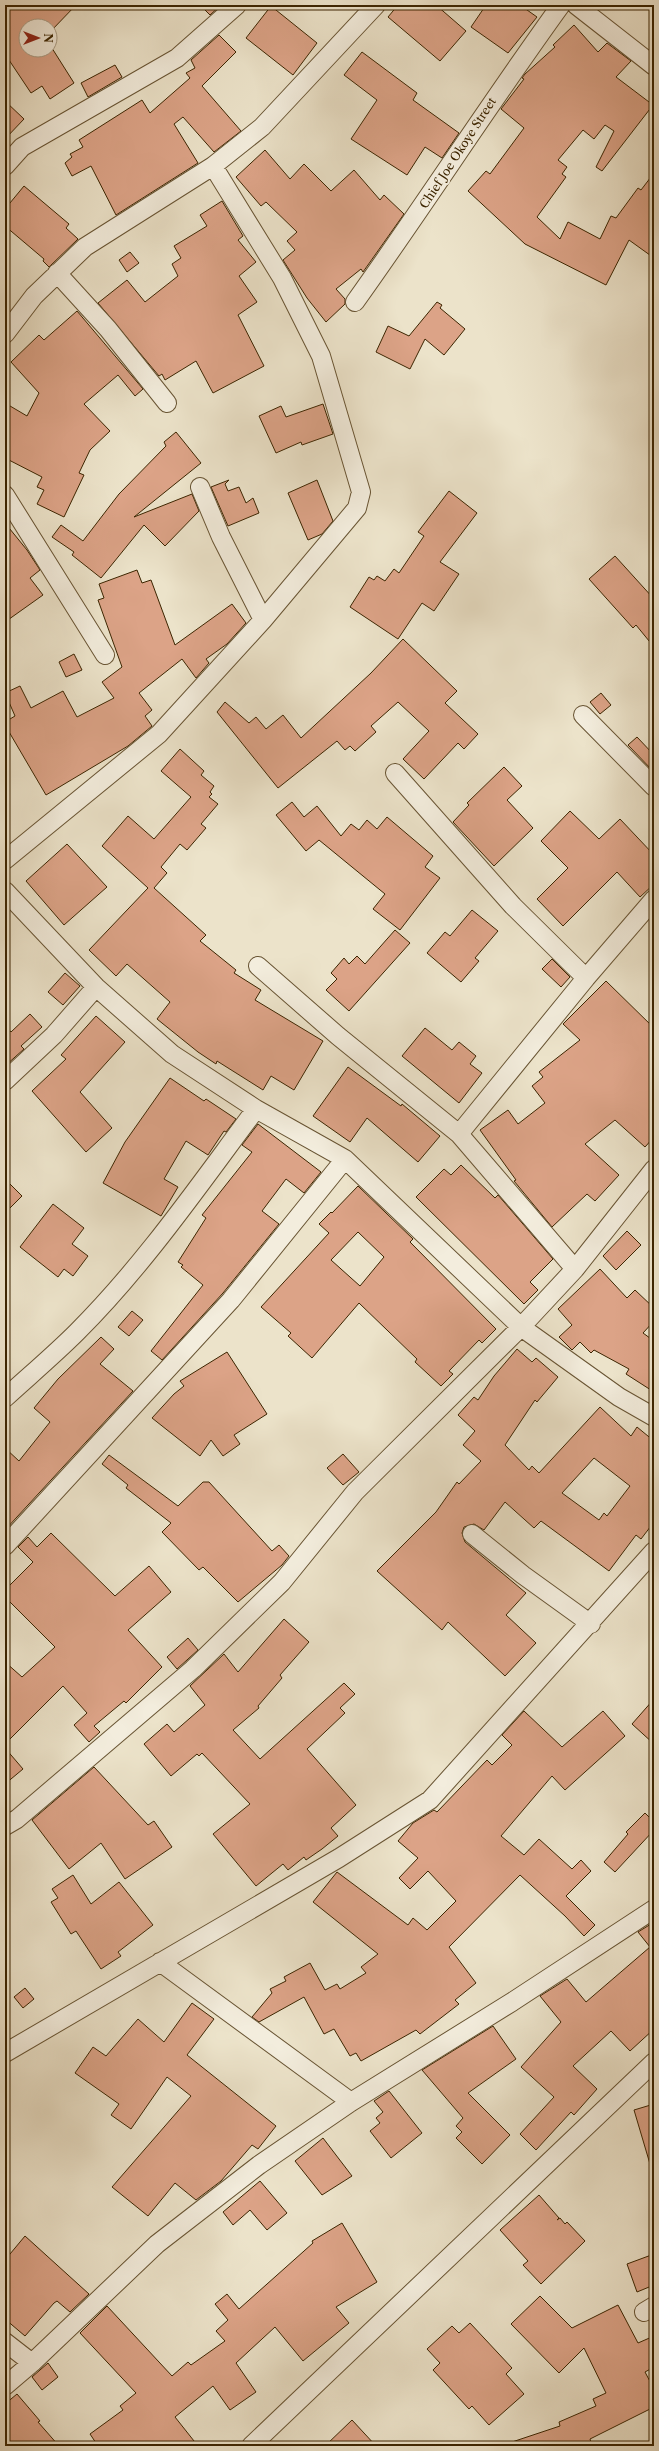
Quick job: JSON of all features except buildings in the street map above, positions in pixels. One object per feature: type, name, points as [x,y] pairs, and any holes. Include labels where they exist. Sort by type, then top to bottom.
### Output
[{"type":"street","points":[[5,166],[22,147],[177,58],[237,5]]},
{"type":"street","points":[[5,334],[34,296],[85,247],[213,166],[262,127],[376,5]]},
{"type":"street","name":"Chief Joe Okoye Street","points":[[355,302],[418,214],[509,76],[561,5]]},
{"type":"street","points":[[576,5],[654,66]]},
{"type":"street","points":[[5,860],[159,734],[263,620],[357,508],[362,492],[321,356],[282,278],[213,166]]},
{"type":"street","points":[[57,273],[108,329],[167,403]]},
{"type":"street","points":[[200,487],[220,537],[263,620]]},
{"type":"street","points":[[5,494],[105,655]]},
{"type":"street","points":[[583,715],[654,787]]},
{"type":"street","points":[[395,773],[513,906],[586,978]]},
{"type":"street","points":[[5,891],[96,987],[172,1054],[256,1109],[345,1159],[521,1327],[620,1397],[654,1417]]},
{"type":"street","points":[[459,1134],[586,978],[654,899]]},
{"type":"street","points":[[258,966],[338,1036],[459,1134],[575,1269]]},
{"type":"street","points":[[5,1081],[54,1035],[96,987]]},
{"type":"street","points":[[5,1398],[77,1332],[119,1285],[178,1216],[256,1109]]},
{"type":"street","points":[[5,1546],[231,1300],[345,1159]]},
{"type":"street","points":[[5,1826],[17,1819],[193,1669],[282,1582],[355,1492],[521,1327],[575,1269],[654,1169]]},
{"type":"street","points":[[472,1534],[523,1575],[591,1624]]},
{"type":"street","points":[[5,2052],[339,1858],[430,1800],[591,1624],[654,1551]]},
{"type":"street","points":[[5,2386],[32,2363],[156,2244],[258,2165],[351,2102],[512,2002],[654,1909]]},
{"type":"street","points":[[160,1962],[351,2102]]},
{"type":"street","points":[[251,2446],[654,2062]]},
{"type":"street","points":[[5,2342],[32,2363]]}]
